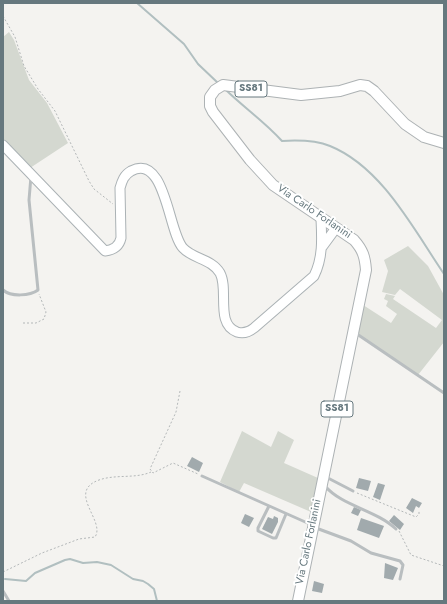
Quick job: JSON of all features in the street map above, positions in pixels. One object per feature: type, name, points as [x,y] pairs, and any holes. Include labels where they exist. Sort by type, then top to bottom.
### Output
[{"type":"main road","name":"Via Carlo Forlanini","points":[[298,601],[312,526],[366,270],[365,257],[361,248],[354,240],[273,185],[250,160],[211,109],[210,97],[215,90],[227,85],[301,95],[340,91],[353,86],[367,86],[378,95],[405,124],[424,137],[444,143]]},
{"type":"main road","points":[[3,145],[105,251],[115,248],[120,242],[120,188],[126,174],[134,170],[141,169],[155,175],[160,183],[177,239],[183,249],[212,264],[220,272],[223,281],[226,322],[231,329],[240,333],[248,332],[254,328],[314,276],[319,266],[322,247],[321,219]]},
{"type":"main road","points":[[322,247],[336,228]]},
{"type":"lane","points":[[3,290],[12,294],[30,293],[38,290],[29,200],[31,174]]},
{"type":"lane","points":[[353,331],[444,393]]},
{"type":"lane","points":[[202,476],[312,526],[351,541],[371,553],[400,561],[402,565],[400,579]]},
{"type":"lane","points":[[322,478],[353,491]]},
{"type":"lane","points":[[322,478],[338,497],[369,511],[396,529]]},
{"type":"lane","points":[[269,506],[258,528],[258,531],[276,538],[286,514]]},
{"type":"lane","points":[[3,591],[9,601]]},
{"type":"path","points":[[3,16],[15,37],[24,66],[38,89],[55,111],[91,185],[101,196],[121,210]]},
{"type":"path","points":[[23,323],[36,323],[44,319],[46,312],[38,290]]},
{"type":"path","points":[[151,472],[150,469],[152,464],[176,412],[180,391]]},
{"type":"path","points":[[3,572],[42,553],[79,539],[95,537],[97,531],[85,498],[88,487],[91,483],[109,477],[145,475],[173,463],[202,476]]},
{"type":"path","points":[[353,491],[416,517],[419,514],[419,510]]},
{"type":"path","points":[[396,529],[402,534],[407,549],[411,555],[444,566]]},
{"type":"shaded area","points":[[9,32],[14,40],[29,80],[47,103],[68,143],[30,168],[3,140],[3,37]]},
{"type":"shaded area","points":[[408,246],[428,266],[444,295],[444,342],[418,375],[354,331],[360,303],[391,323],[397,314],[386,306],[388,301],[384,299],[386,294],[395,296],[393,299],[436,328],[442,320],[400,289],[395,295],[382,292],[388,271],[384,260]]},
{"type":"shaded area","points":[[242,431],[271,447],[278,431],[294,440],[284,463],[318,478],[311,512],[244,483],[239,492],[220,482]]},
{"type":"building","points":[[192,457],[203,463],[199,472],[187,466]]},
{"type":"building","points":[[359,478],[371,481],[368,491],[356,488]]},
{"type":"building","points":[[378,483],[385,485],[380,500],[373,497]]},
{"type":"building","points":[[412,498],[422,503],[419,508],[416,506],[413,513],[406,508]]},
{"type":"building","points":[[354,507],[361,510],[358,516],[351,513]]},
{"type":"building","points":[[245,514],[254,518],[249,527],[241,523]]},
{"type":"building","points":[[394,515],[404,524],[400,530],[389,521]]},
{"type":"building","points":[[274,516],[278,518],[278,522],[272,534],[262,529],[268,517],[273,519]]},
{"type":"building","points":[[361,518],[384,526],[379,538],[357,530]]},
{"type":"building","points":[[385,563],[398,568],[393,580],[384,578]]},
{"type":"building","points":[[314,581],[324,584],[322,593],[312,591]]},
{"type":"waterway","points":[[137,3],[184,44],[198,64],[218,83]]},
{"type":"waterway","points":[[225,89],[282,141],[306,141],[324,144],[349,156],[366,169],[395,201],[444,274]]},
{"type":"waterway","points":[[5,579],[26,581],[35,573],[70,559],[83,563],[97,562],[111,565],[133,579],[143,581],[148,584],[154,589],[157,601]]}]
